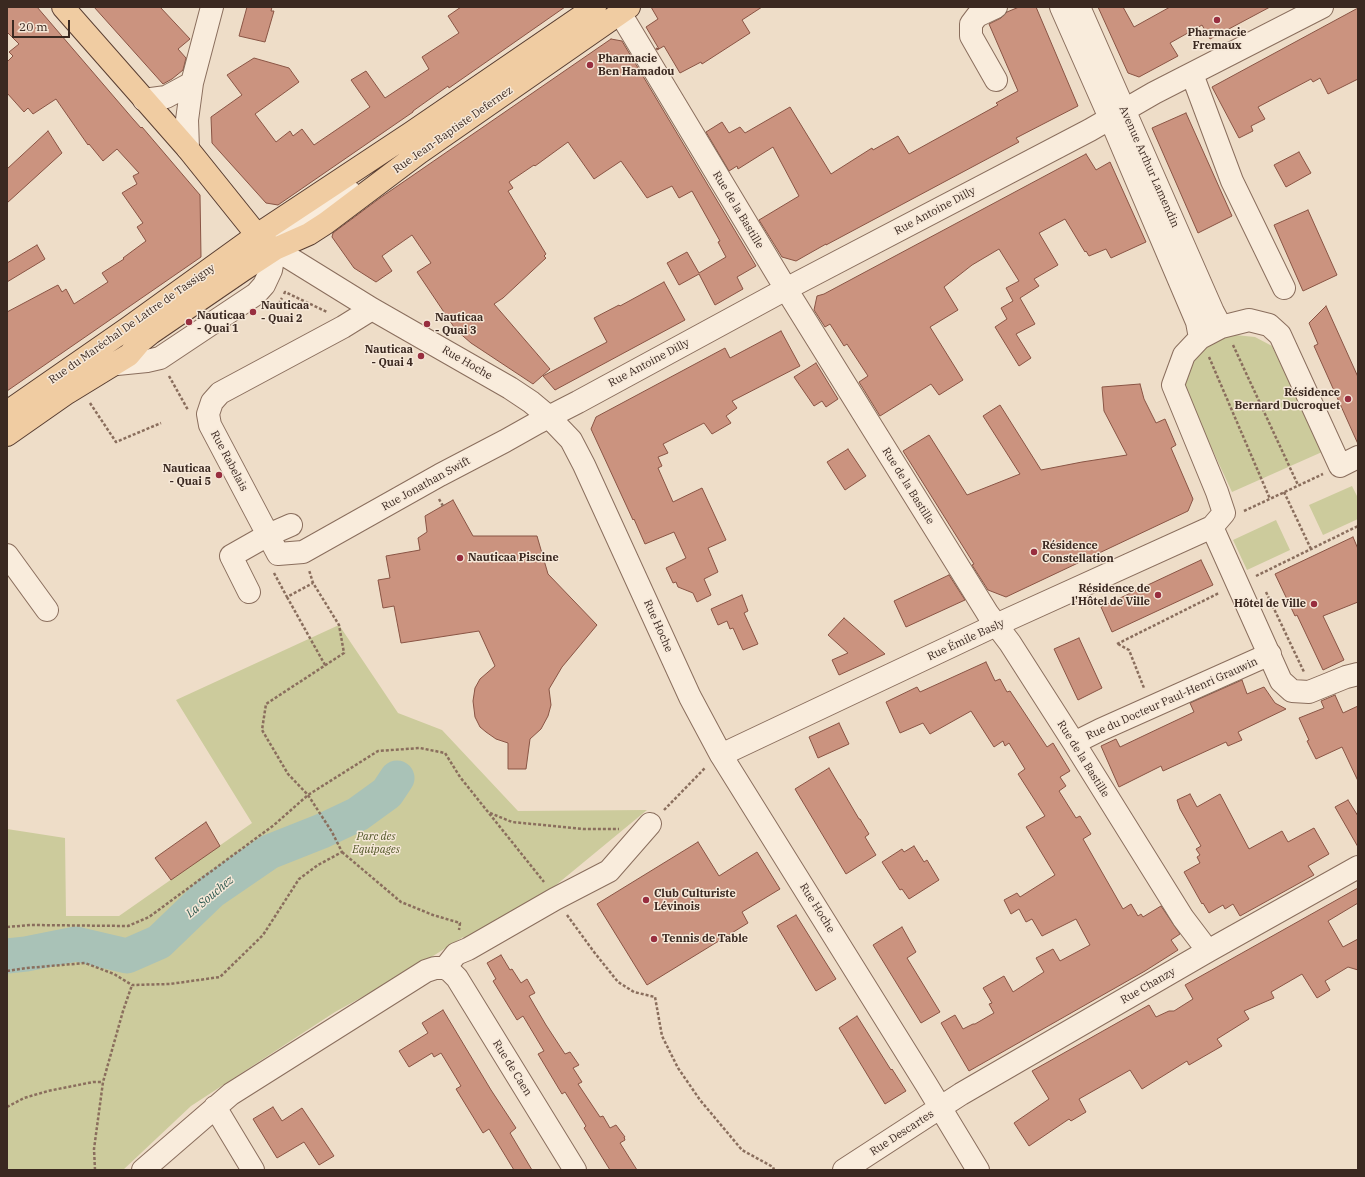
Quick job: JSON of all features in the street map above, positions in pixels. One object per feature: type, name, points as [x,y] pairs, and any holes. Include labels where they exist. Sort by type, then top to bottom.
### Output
[{"type":"main road","points":[[64,7],[188,149],[257,235],[275,249]]},
{"type":"main road","name":"Rue Jean-Baptiste Defernez","points":[[257,235],[411,133],[595,7]]},
{"type":"main road","name":"Rue Jean-Baptiste Defernez","points":[[275,249],[309,234],[620,9]]},
{"type":"main road","name":"Rue du Maréchal De Lattre de Tassigny","points":[[7,412],[128,328],[257,235]]},
{"type":"main road","name":"Rue du Maréchal De Lattre de Tassigny","points":[[7,435],[90,378],[115,365],[129,355],[140,342],[151,333],[230,278],[275,249]]},
{"type":"street","points":[[188,149],[187,120],[192,83],[212,7]]},
{"type":"street","points":[[996,7],[976,16],[971,24],[971,36],[996,80]]},
{"type":"street","points":[[1061,7],[1117,114],[1197,322],[1197,341]]},
{"type":"street","name":"Avenue Arthur Lamendin","points":[[1079,7],[1117,114],[1213,312],[1226,326]]},
{"type":"street","name":"Rue Antoine Dilly","points":[[549,417],[786,289],[1083,134],[1192,74],[1322,7]]},
{"type":"street","name":"Rue de la Bastille","points":[[620,9],[786,289],[996,625],[1010,643],[1074,743],[1183,918],[1208,951]]},
{"type":"street","points":[[1192,74],[1232,181],[1284,288]]},
{"type":"street","points":[[144,100],[166,96],[192,83]]},
{"type":"street","name":"Rue Hoche","points":[[275,249],[372,309],[510,388],[531,402],[549,417],[571,440],[584,465],[690,698],[721,755],[978,1170]]},
{"type":"street","name":"Rue Rabelais","points":[[303,552],[278,554],[210,425],[208,414],[212,402],[220,392],[343,327],[372,309]]},
{"type":"street","points":[[1349,462],[1280,335],[1269,326],[1249,320],[1226,326],[1197,341],[1184,355],[1173,385],[1218,492],[1218,520],[1281,681],[1292,691],[1310,692],[1346,677],[1358,674]]},
{"type":"street","points":[[7,424],[75,376],[101,366],[115,365]]},
{"type":"street","name":"Rue Jonathan Swift","points":[[303,552],[440,475],[549,417]]},
{"type":"street","name":"Rue Émile Basly","points":[[721,755],[1218,520]]},
{"type":"street","points":[[248,592],[230,556],[268,535],[291,525]]},
{"type":"street","points":[[7,555],[46,610]]},
{"type":"street","name":"Rue du Docteur Paul-Henri Grauwin","points":[[1074,743],[1270,654]]},
{"type":"street","points":[[142,1170],[231,1094],[426,971],[435,968],[445,968],[456,954],[468,949],[609,871],[650,824]]},
{"type":"street","name":"Rue Chanzy","points":[[940,1108],[961,1094],[1208,951],[1358,868]]},
{"type":"street","name":"Rue de Caen","points":[[445,968],[457,978],[575,1170]]},
{"type":"street","points":[[215,1107],[253,1170]]},
{"type":"street","name":"Rue Descartes","points":[[844,1170],[940,1108]]},
{"type":"path","points":[[285,292],[332,314],[343,327]]},
{"type":"path","points":[[1226,326],[1232,343],[1298,485]]},
{"type":"path","points":[[1197,341],[1207,353],[1270,499]]},
{"type":"path","points":[[89,402],[116,442],[161,423]]},
{"type":"path","points":[[1218,520],[1243,512],[1349,462]]},
{"type":"path","points":[[1284,492],[1311,549]]},
{"type":"path","points":[[303,552],[313,583],[339,625],[344,653],[266,704],[262,730],[288,774],[308,795],[327,823],[342,852],[401,902],[433,915],[460,923]]},
{"type":"path","points":[[1258,575],[1261,582]]},
{"type":"path","points":[[1264,589],[1304,672],[1312,674],[1318,688]]},
{"type":"path","points":[[287,597],[325,665]]},
{"type":"path","points":[[1117,644],[1129,650],[1152,707]]},
{"type":"path","points":[[490,813],[512,822],[583,829],[614,829],[650,824],[698,774],[721,755]]},
{"type":"path","points":[[7,927],[128,926],[149,918],[169,901],[274,825],[308,795]]},
{"type":"path","points":[[7,971],[85,963],[114,974],[132,985],[170,984],[220,977],[263,935],[299,879],[318,864],[342,852]]},
{"type":"path","points":[[95,1170],[94,1149],[103,1082],[132,985]]},
{"type":"path","points":[[7,1107],[24,1098],[48,1091],[93,1082],[103,1082]]},
{"type":"green space","points":[[1235,335],[1255,337],[1272,346],[1322,452],[1232,492],[1182,384],[1196,355],[1216,340]]},
{"type":"green space","points":[[1352,486],[1358,498],[1358,519],[1323,535],[1309,505]]},
{"type":"green space","points":[[1276,520],[1290,550],[1247,570],[1233,540]]},
{"type":"green space","name":"Parc des Equipages","points":[[339,625],[398,713],[442,730],[518,811],[647,810],[533,904],[467,941],[463,937],[411,970],[335,1012],[191,1106],[123,1170],[7,1170],[7,829],[65,838],[66,916],[119,916],[252,823],[176,700]]},
{"type":"building","points":[[7,7],[37,7],[200,195],[201,257],[7,391],[7,312],[58,285],[62,292],[66,289],[74,304],[108,282],[102,273],[124,259],[123,258],[146,241],[137,227],[143,223],[122,193],[137,184],[133,176],[139,173],[117,149],[103,161],[89,144],[88,145],[56,99],[33,114],[28,108],[24,112],[7,93],[7,62],[13,56],[9,52],[19,44],[7,32]]},
{"type":"building","points":[[94,7],[160,7],[190,39],[178,49],[186,58],[183,70],[163,84]]},
{"type":"building","points":[[247,7],[272,7],[271,11],[274,11],[265,42],[239,36]]},
{"type":"building","points":[[461,7],[565,7],[449,88],[448,86],[413,112],[278,205],[266,203],[212,143],[211,117],[242,95],[227,75],[254,58],[289,68],[299,82],[255,114],[276,142],[290,131],[293,136],[302,129],[314,145],[370,107],[351,80],[366,71],[385,98],[429,69],[422,57],[459,33],[448,16]]},
{"type":"building","points":[[651,7],[762,7],[742,20],[750,33],[702,64],[701,62],[680,73],[664,46],[659,49],[646,27],[658,19]]},
{"type":"building","points":[[1019,7],[1036,7],[1078,106],[1016,138],[1019,142],[796,261],[782,257],[759,220],[799,196],[773,147],[738,169],[737,166],[729,171],[706,132],[722,122],[729,133],[740,127],[745,133],[790,107],[831,174],[872,148],[873,150],[898,136],[909,154],[998,105],[996,103],[1018,91],[989,24],[1001,18],[1007,12]]},
{"type":"building","points":[[1098,7],[1123,7],[1134,27],[1170,7],[1270,7],[1210,39],[1202,25],[1170,43],[1178,56],[1139,77],[1128,73]]},
{"type":"building","points":[[1358,8],[1358,79],[1328,94],[1320,78],[1313,82],[1311,79],[1258,107],[1265,119],[1251,126],[1253,131],[1239,138],[1212,87]]},
{"type":"building","points":[[611,39],[622,41],[756,266],[737,277],[743,289],[715,305],[699,274],[679,285],[667,263],[687,252],[699,273],[726,257],[718,242],[720,241],[692,191],[679,198],[672,186],[647,198],[621,161],[594,179],[568,142],[535,166],[534,165],[509,182],[513,188],[508,191],[546,254],[544,256],[546,258],[503,298],[494,304],[550,369],[533,384],[471,343],[456,330],[417,272],[431,263],[412,235],[382,256],[392,271],[376,282],[354,268],[332,237],[333,233],[380,198]]},
{"type":"building","points":[[1186,113],[1232,216],[1198,233],[1152,128]]},
{"type":"building","points":[[48,131],[62,153],[7,203],[7,169]]},
{"type":"building","points":[[1299,152],[1311,173],[1286,187],[1274,165]]},
{"type":"building","points":[[1086,154],[1096,170],[1110,162],[1146,242],[1111,258],[1106,249],[1089,256],[1065,219],[1039,233],[1058,265],[1034,279],[1039,286],[1020,298],[1035,324],[1016,334],[1031,358],[1019,366],[995,327],[1007,319],[1001,308],[1013,301],[1006,288],[1019,281],[999,249],[972,265],[944,287],[958,310],[930,327],[963,380],[939,395],[931,384],[880,416],[859,382],[868,376],[847,344],[844,346],[830,324],[825,327],[814,310],[817,296],[824,294]]},
{"type":"building","points":[[1308,210],[1337,275],[1303,291],[1274,225]]},
{"type":"building","points":[[37,245],[45,259],[7,282],[7,263]]},
{"type":"building","points":[[664,282],[685,320],[555,390],[543,376],[607,342],[594,318],[619,305],[620,306]]},
{"type":"building","name":"Résidence Bernard Ducroquet","points":[[1326,306],[1358,377],[1358,444],[1314,346],[1318,344],[1309,323]]},
{"type":"building","points":[[781,331],[800,366],[732,401],[737,408],[726,416],[731,423],[712,434],[704,423],[663,444],[668,453],[658,457],[662,466],[658,468],[673,502],[702,488],[726,540],[708,548],[718,572],[704,579],[711,595],[697,602],[693,593],[678,587],[676,582],[673,583],[666,568],[686,558],[674,532],[645,544],[591,429],[596,417],[725,348],[730,358]]},
{"type":"building","points":[[816,363],[838,399],[826,407],[822,401],[814,406],[794,377]]},
{"type":"building","name":"Résidence Constellation","points":[[1140,384],[1144,399],[1156,423],[1165,419],[1176,445],[1171,448],[1193,499],[1188,511],[1006,597],[988,590],[972,565],[974,564],[903,451],[929,435],[967,495],[1020,474],[983,416],[1000,405],[1041,470],[1127,455],[1104,411],[1102,387]]},
{"type":"building","points":[[848,449],[866,476],[845,490],[827,462]]},
{"type":"building","points":[[453,500],[473,536],[537,536],[548,574],[597,625],[562,667],[549,689],[551,705],[548,716],[541,729],[530,739],[526,769],[508,769],[508,743],[496,739],[486,732],[480,727],[475,717],[473,701],[475,688],[480,679],[495,666],[479,631],[401,643],[394,606],[383,608],[378,580],[390,578],[386,556],[420,550],[418,538],[427,532],[425,516]]},
{"type":"building","name":"Hôtel de Ville","points":[[1353,537],[1358,549],[1358,602],[1323,616],[1344,660],[1323,670],[1297,615],[1295,616],[1275,574]]},
{"type":"building","name":"Résidence de l'Hôtel de Ville","points":[[1201,560],[1213,585],[1112,632],[1101,607]]},
{"type":"building","points":[[949,575],[965,600],[906,627],[894,601]]},
{"type":"building","points":[[742,595],[748,611],[744,613],[758,644],[743,650],[733,628],[730,629],[727,621],[718,625],[711,609]]},
{"type":"building","points":[[844,618],[885,654],[839,675],[832,660],[848,653],[828,635]]},
{"type":"building","points":[[1079,638],[1102,688],[1078,700],[1054,649]]},
{"type":"building","points":[[986,662],[995,681],[1000,679],[1007,692],[1010,691],[1047,747],[1053,743],[1070,771],[1060,777],[1066,786],[1059,791],[1076,818],[1080,816],[1091,834],[1083,839],[1123,909],[1131,904],[1138,916],[1141,914],[1143,917],[1161,906],[1180,934],[1171,940],[1178,950],[1145,971],[969,1071],[941,1023],[955,1015],[963,1029],[975,1024],[994,1013],[989,1004],[992,1003],[983,988],[1004,976],[1013,992],[1044,972],[1036,958],[1053,949],[1060,961],[1090,945],[1076,919],[1042,936],[1032,919],[1026,922],[1019,909],[1011,914],[1004,900],[1017,893],[1020,897],[1055,875],[1026,827],[1045,816],[1018,774],[1025,769],[1009,743],[1005,746],[1003,741],[994,747],[971,711],[930,734],[923,723],[900,733],[886,702],[917,687],[920,692]]},
{"type":"building","points":[[1242,680],[1247,694],[1264,687],[1275,703],[1286,709],[1238,732],[1242,740],[1228,746],[1226,742],[1163,771],[1161,766],[1119,787],[1101,746],[1116,739],[1120,747],[1194,712],[1190,703]]},
{"type":"building","points":[[1335,695],[1343,713],[1358,706],[1358,781],[1342,747],[1316,759],[1307,741],[1309,740],[1299,718],[1324,708],[1321,701]]},
{"type":"building","points":[[839,723],[849,744],[818,758],[809,737]]},
{"type":"building","points":[[829,768],[869,834],[865,837],[876,855],[846,874],[795,789]]},
{"type":"building","points":[[1190,794],[1197,807],[1220,794],[1249,849],[1282,831],[1288,842],[1314,828],[1329,854],[1308,866],[1314,875],[1240,916],[1233,904],[1225,909],[1223,905],[1209,913],[1203,903],[1202,904],[1184,872],[1200,863],[1197,857],[1200,855],[1196,849],[1201,846],[1180,809],[1177,800]]},
{"type":"building","points":[[1348,800],[1358,816],[1358,847],[1335,807]]},
{"type":"building","points":[[206,822],[220,846],[171,880],[155,858]]},
{"type":"building","points":[[698,842],[719,876],[757,852],[780,889],[742,912],[748,923],[647,985],[597,904]]},
{"type":"building","points":[[914,846],[924,862],[927,860],[939,880],[909,899],[902,889],[900,890],[882,862],[902,849],[904,852]]},
{"type":"building","points":[[1358,888],[1358,903],[1328,921],[1343,947],[1358,939],[1358,970],[1348,967],[1325,981],[1330,990],[1317,998],[1302,974],[1271,992],[1274,998],[1244,1011],[1249,1019],[1217,1039],[1222,1046],[1189,1065],[1187,1061],[1142,1089],[1130,1070],[1079,1099],[1086,1112],[1071,1121],[1069,1119],[1029,1146],[1014,1123],[1049,1099],[1032,1071],[1149,1005],[1156,1017],[1169,1011],[1174,1011],[1193,999],[1185,985]]},
{"type":"building","points":[[796,915],[836,979],[816,991],[777,926]]},
{"type":"building","points":[[902,927],[916,952],[907,958],[940,1012],[921,1023],[873,945]]},
{"type":"building","points":[[501,955],[510,970],[512,969],[521,983],[527,979],[535,993],[529,996],[546,1025],[565,1054],[570,1052],[579,1065],[573,1068],[582,1082],[578,1084],[600,1117],[603,1116],[610,1128],[616,1125],[625,1137],[625,1140],[620,1143],[637,1170],[610,1170],[584,1128],[586,1126],[565,1092],[562,1094],[538,1054],[544,1051],[523,1016],[517,1020],[493,981],[496,979],[487,963]]},
{"type":"building","points":[[443,1010],[491,1090],[516,1128],[510,1133],[532,1170],[514,1170],[489,1129],[483,1133],[456,1089],[461,1086],[441,1053],[434,1057],[432,1053],[409,1067],[399,1051],[428,1033],[422,1023]]},
{"type":"building","points":[[857,1016],[906,1091],[885,1104],[839,1028]]},
{"type":"building","points":[[273,1107],[282,1121],[302,1108],[334,1156],[319,1165],[304,1142],[277,1158],[253,1119]]},
{"type":"waterway","name":"La Souchez","points":[[7,956],[26,954],[76,944],[127,956],[159,942],[212,891],[269,852],[322,831],[358,814],[387,793],[397,778]]},
{"type":"place","name":"Pharmacie Fremaux","points":[[1217,20]]},
{"type":"place","name":"Pharmacie Ben Hamadou","points":[[590,65]]},
{"type":"place","name":"Nauticaa - Quai 2","points":[[253,312]]},
{"type":"place","name":"Nauticaa - Quai 1","points":[[189,322]]},
{"type":"place","name":"Nauticaa - Quai 3","points":[[427,324]]},
{"type":"place","name":"Nauticaa - Quai 4","points":[[421,356]]},
{"type":"place","name":"Résidence Bernard Ducroquet","points":[[1348,399]]},
{"type":"place","name":"Nauticaa - Quai 5","points":[[219,475]]},
{"type":"place","name":"Résidence Constellation","points":[[1034,552]]},
{"type":"place","name":"Nauticaa Piscine","points":[[460,558]]},
{"type":"place","name":"Résidence de l'Hôtel de Ville","points":[[1158,595]]},
{"type":"place","name":"Hôtel de Ville","points":[[1314,604]]},
{"type":"place","name":"Club Culturiste Lévinois","points":[[646,900]]},
{"type":"place","name":"Tennis de Table","points":[[654,939]]}]
